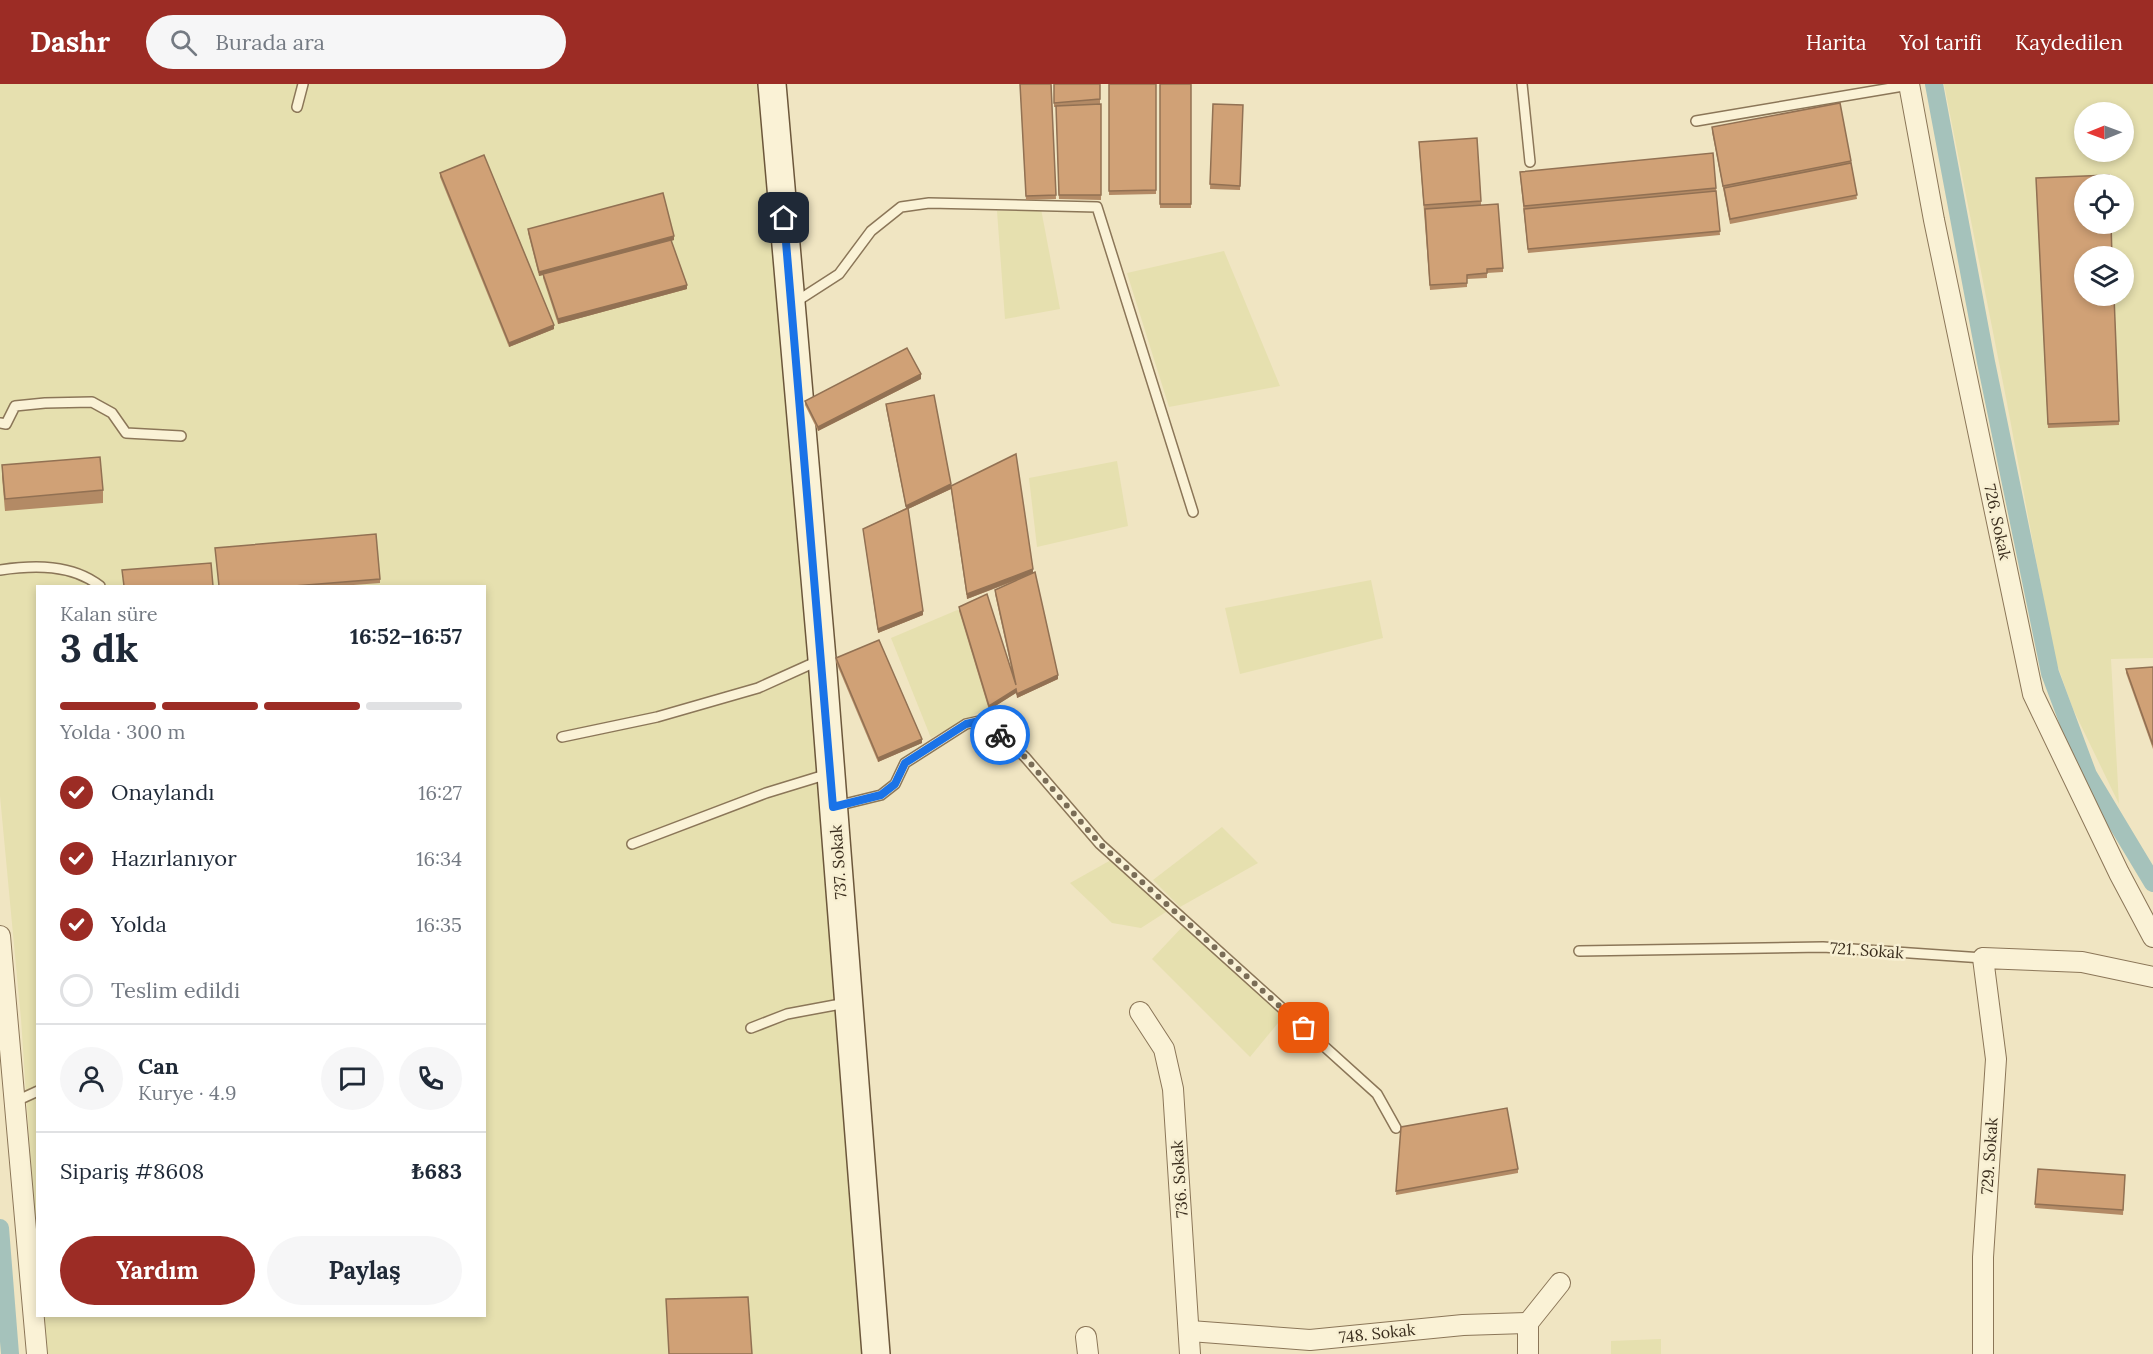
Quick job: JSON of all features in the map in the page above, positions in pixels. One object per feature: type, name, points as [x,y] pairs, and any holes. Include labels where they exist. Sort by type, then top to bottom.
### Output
[{"type":"street","name":"737. Sokak","points":[[772,84],[822,659],[876,1354]]},
{"type":"street","name":"726. Sokak","points":[[1909,84],[1934,220],[2033,694],[2119,873],[2153,937]]},
{"type":"street","points":[[0,936],[37,1354]]},
{"type":"street","name":"721. Sokak","points":[[1983,958],[2082,962],[2153,977]]},
{"type":"street","name":"729. Sokak","points":[[1983,958],[1996,1059],[1983,1257],[1983,1354]]},
{"type":"street","name":"736. Sokak","points":[[1140,1012],[1164,1049],[1173,1089],[1190,1354]]},
{"type":"street","points":[[1528,1354],[1528,1323],[1560,1283]]},
{"type":"street","name":"748. Sokak","points":[[1190,1331],[1310,1340],[1463,1325],[1528,1323]]},
{"type":"lane","points":[[297,107],[303,84]]},
{"type":"lane","points":[[1522,84],[1530,162]]},
{"type":"lane","points":[[1696,121],[1909,84]]},
{"type":"lane","points":[[792,305],[839,274],[872,231],[901,207],[929,203],[1096,207],[1193,512]]},
{"type":"lane","points":[[0,423],[6,424],[15,406],[92,402],[112,413],[126,433],[181,436]]},
{"type":"lane","points":[[0,570],[16,567],[58,567],[91,579],[99,585]]},
{"type":"lane","points":[[562,738],[657,717],[758,688],[822,659]]},
{"type":"lane","points":[[833,807],[881,795],[895,784],[905,763],[966,724],[984,720],[1025,757],[1100,844],[1377,1094],[1396,1128]]},
{"type":"lane","points":[[632,844],[766,792],[831,774]]},
{"type":"lane","name":"721. Sokak","points":[[1579,951],[1823,947],[1983,958]]},
{"type":"lane","points":[[751,1028],[787,1014],[848,1002]]},
{"type":"lane","points":[[14,1102],[36,1092]]},
{"type":"shaded area","points":[[0,84],[762,84],[865,1354],[44,1354],[41,1317],[486,1317],[486,585],[36,585],[36,1242],[21,1019],[0,796]]},
{"type":"shaded area","points":[[1944,84],[2153,84],[2153,658],[2111,659],[2119,804],[2073,709],[2054,656]]},
{"type":"shaded area","points":[[1041,209],[1060,309],[1005,319],[997,211]]},
{"type":"shaded area","points":[[1224,251],[1280,386],[1169,407],[1127,273]]},
{"type":"shaded area","points":[[1117,461],[1128,526],[1037,547],[1029,478]]},
{"type":"shaded area","points":[[1371,580],[1383,638],[1240,674],[1225,608]]},
{"type":"shaded area","points":[[962,608],[993,705],[931,738],[891,638]]},
{"type":"shaded area","points":[[1222,827],[1258,863],[1180,907],[1153,880]]},
{"type":"shaded area","points":[[1111,860],[1169,910],[1141,928],[1112,923],[1070,883]]},
{"type":"shaded area","points":[[1185,924],[1283,1017],[1250,1057],[1152,959]]},
{"type":"shaded area","points":[[1661,1339],[1661,1354],[1611,1354],[1611,1341]]},
{"type":"building","points":[[1020,84],[1051,84],[1056,195],[1026,196]]},
{"type":"building","points":[[1054,84],[1100,84],[1100,99],[1054,103]]},
{"type":"building","points":[[1109,84],[1156,84],[1156,190],[1109,191]]},
{"type":"building","points":[[1160,84],[1191,84],[1191,204],[1160,204]]},
{"type":"building","points":[[1840,103],[1851,161],[1723,186],[1712,127]]},
{"type":"building","points":[[1101,104],[1101,195],[1059,195],[1056,106]]},
{"type":"building","points":[[1213,104],[1243,105],[1240,186],[1210,184]]},
{"type":"building","points":[[1477,138],[1481,201],[1424,205],[1419,142]]},
{"type":"building","points":[[1713,153],[1716,188],[1524,206],[1520,172]]},
{"type":"building","points":[[484,155],[554,325],[509,343],[440,173]]},
{"type":"building","points":[[1851,163],[1857,195],[1730,219],[1724,188]]},
{"type":"building","points":[[2074,176],[2074,234],[2111,234],[2112,246],[2074,246],[2074,306],[2114,306],[2119,421],[2048,424],[2036,178]]},
{"type":"building","points":[[1716,191],[1720,231],[1528,249],[1524,209]]},
{"type":"building","points":[[663,193],[674,236],[539,272],[528,229]]},
{"type":"building","points":[[1498,204],[1503,268],[1487,269],[1487,273],[1467,275],[1467,283],[1430,285],[1425,209]]},
{"type":"building","points":[[671,240],[687,285],[558,319],[543,274]]},
{"type":"building","points":[[907,348],[921,374],[818,427],[805,401]]},
{"type":"building","points":[[934,395],[951,484],[906,506],[886,404]]},
{"type":"building","points":[[1016,454],[1033,569],[967,594],[951,486]]},
{"type":"building","points":[[100,457],[103,490],[5,499],[2,465]]},
{"type":"building","points":[[908,508],[923,611],[878,629],[863,529]]},
{"type":"building","points":[[376,534],[380,579],[306,585],[219,585],[215,548]]},
{"type":"building","points":[[211,563],[213,585],[124,585],[122,570]]},
{"type":"building","points":[[1035,572],[1058,675],[1017,694],[1016,689],[989,706],[959,607],[987,594],[1016,685],[995,590]]},
{"type":"building","points":[[879,640],[922,739],[878,758],[836,658]]},
{"type":"building","points":[[2153,667],[2153,745],[2126,669]]},
{"type":"building","points":[[1507,1108],[1518,1169],[1396,1191],[1401,1127]]},
{"type":"building","points":[[2038,1169],[2125,1175],[2123,1210],[2035,1204]]},
{"type":"building","points":[[748,1297],[752,1354],[669,1354],[666,1299]]},
{"type":"waterway","points":[[1934,84],[1986,362],[2050,673],[2088,775],[2153,883]]},
{"type":"waterway","points":[[0,1228],[10,1354]]},
{"type":"way so far","points":[[1000,735],[1025,757],[1100,844],[1304,1028]]},
{"type":"route","points":[[784,218],[833,807],[881,795],[895,784],[905,763],[966,724],[984,720],[1000,735]]}]
